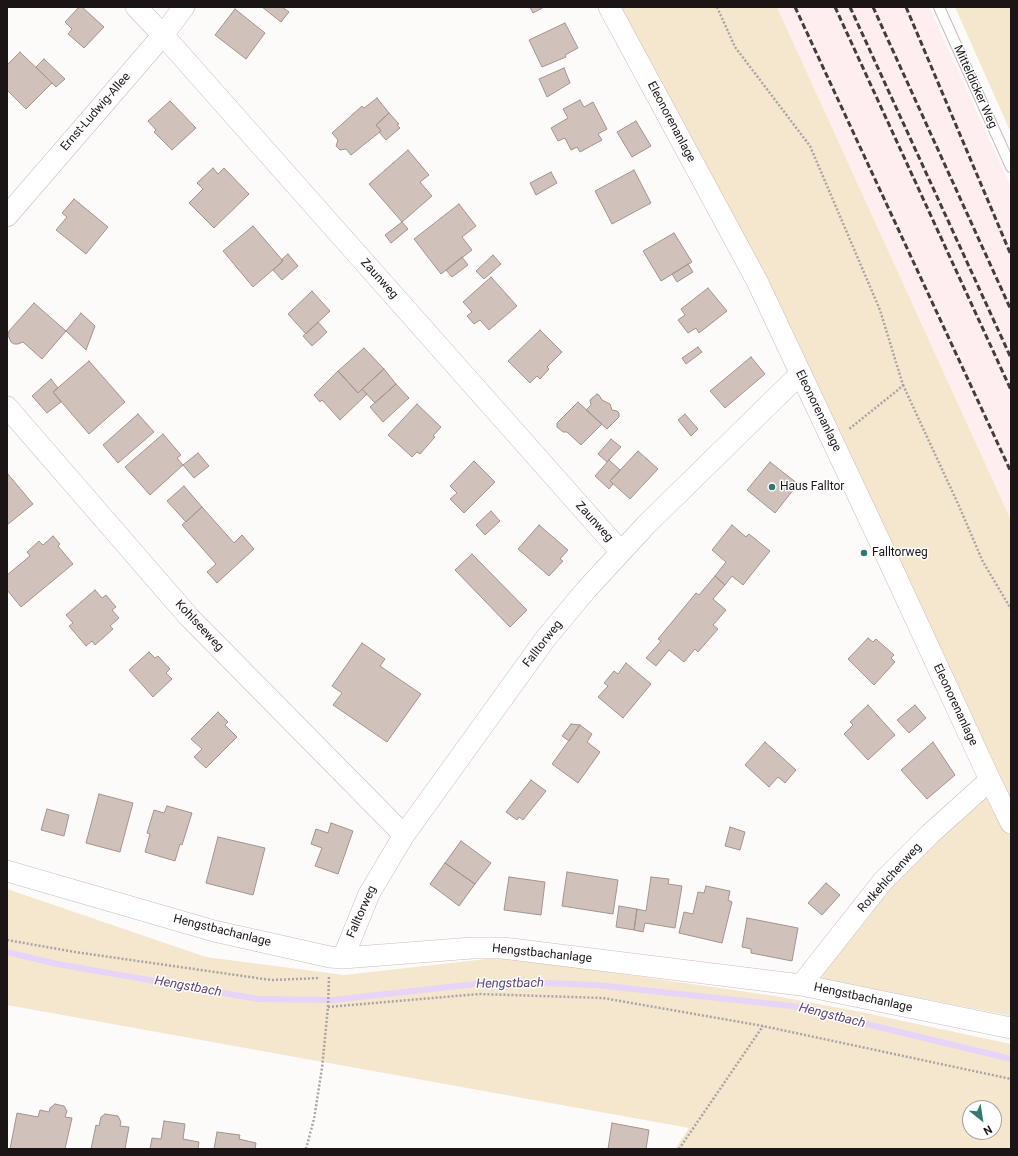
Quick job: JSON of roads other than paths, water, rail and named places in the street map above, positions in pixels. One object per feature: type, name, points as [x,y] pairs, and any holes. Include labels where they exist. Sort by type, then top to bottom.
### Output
[{"type":"street","name":"Zaunweg","points":[[136,7],[163,35],[621,552]]},
{"type":"street","name":"Ernst-Ludwig-Allee","points":[[7,216],[163,35],[184,7]]},
{"type":"street","name":"Eleonorenanlage","points":[[609,7],[757,281],[1011,823]]},
{"type":"street","name":"Falltorweg","points":[[343,958],[368,894],[404,835],[546,638],[586,590],[646,525],[800,374]]},
{"type":"street","name":"Kohlseeweg","points":[[7,407],[189,617],[404,835]]},
{"type":"street","name":"Rotkehlchenweg","points":[[801,985],[884,881],[930,834],[990,780]]},
{"type":"street","name":"Hengstbachanlage","points":[[7,871],[214,932],[330,957],[343,958],[472,948],[503,948],[801,985],[1011,1028]]},
{"type":"lane","name":"Mitteldicker Weg","points":[[939,7],[1011,168]]},
{"type":"waterway","name":"Hengstbach","points":[[7,952],[57,964],[258,999],[333,1000],[476,984],[545,983],[596,985],[792,1006],[1011,1059]]},
{"type":"railway","points":[[795,7],[1011,472]]},
{"type":"railway","points":[[835,7],[1011,390]]},
{"type":"railway","points":[[850,7],[1011,358]]},
{"type":"railway","points":[[873,7],[1011,310]]},
{"type":"railway","points":[[906,7],[1011,255]]},
{"type":"place","name":"Haus Falltor","points":[[772,487]]},
{"type":"place","name":"Falltorweg","points":[[864,553]]}]
